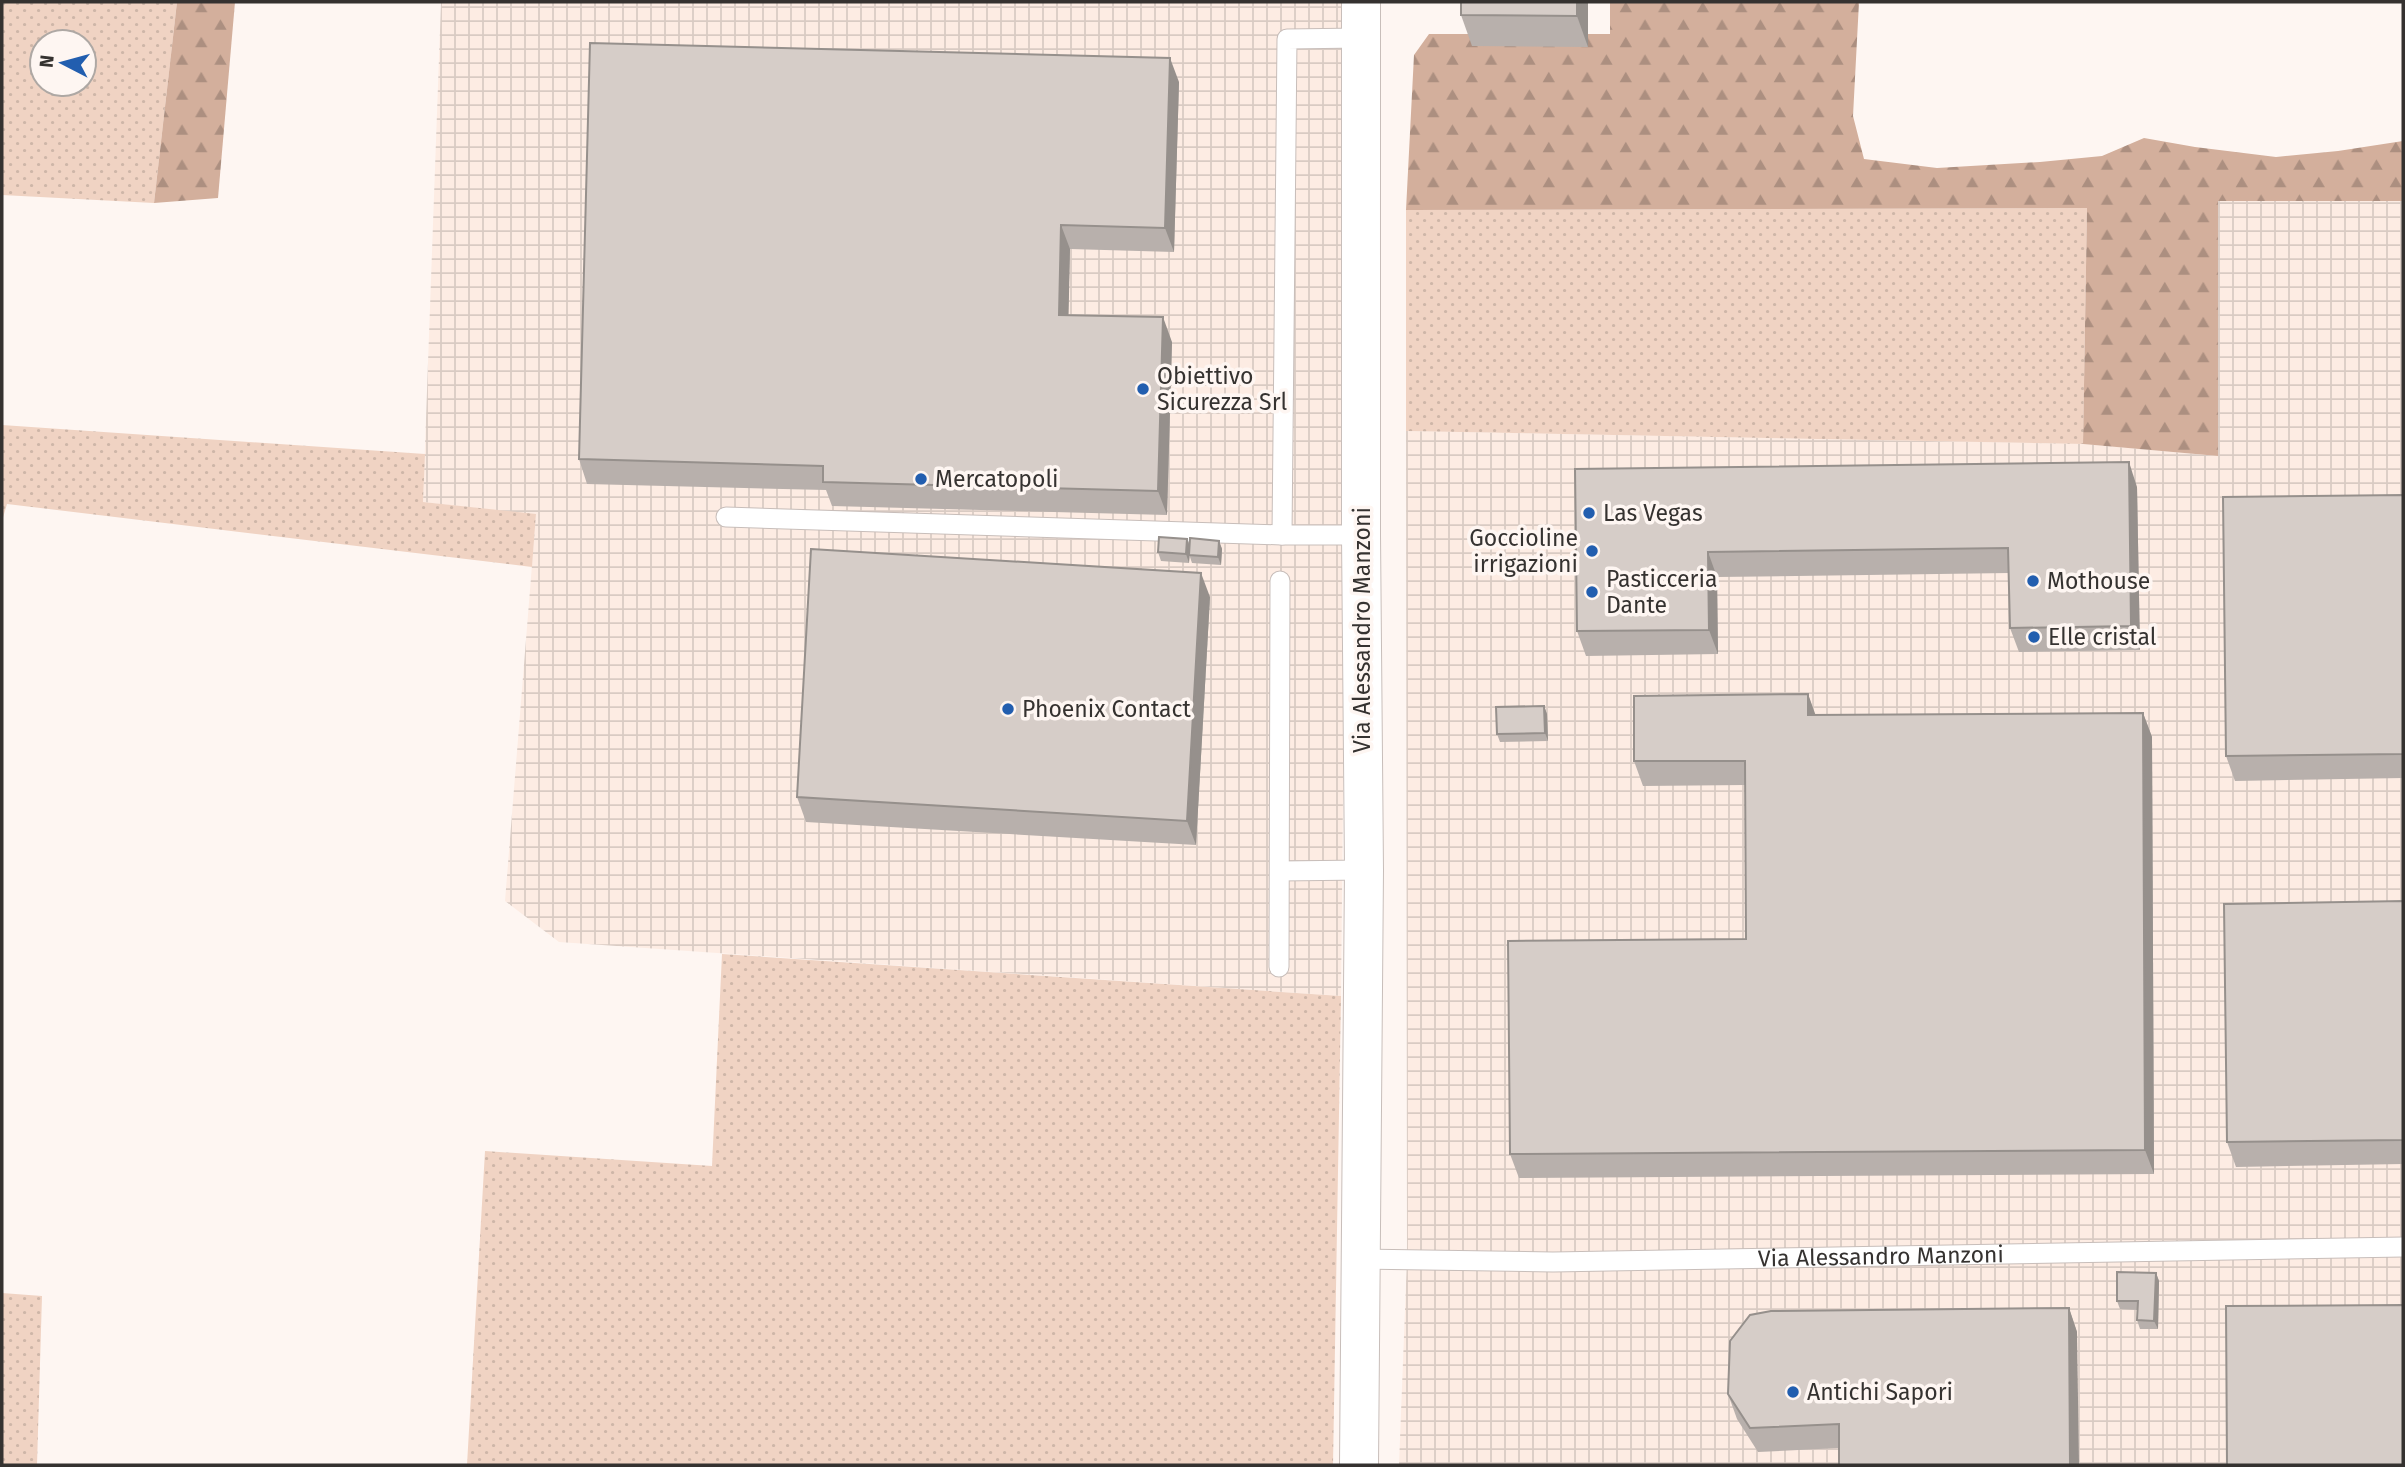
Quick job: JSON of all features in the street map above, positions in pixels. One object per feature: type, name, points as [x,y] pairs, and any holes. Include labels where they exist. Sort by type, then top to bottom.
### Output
[{"type":"main road","name":"Via Alessandro Manzoni","points":[[1359,1465],[1364,870],[1361,20]]},
{"type":"lane","points":[[1282,535],[1287,39],[1361,20]]},
{"type":"lane","points":[[726,517],[1282,535],[1361,535]]},
{"type":"lane","points":[[1279,967],[1280,581]]},
{"type":"lane","points":[[1280,871],[1364,870]]},
{"type":"lane","name":"Via Alessandro Manzoni","points":[[1359,1259],[1553,1262],[2403,1247]]},
{"type":"shaded area","points":[[2,2],[177,2],[154,203],[2,195]]},
{"type":"shaded area","points":[[441,2],[1351,2],[1341,996],[559,942],[505,901],[536,515],[423,502]]},
{"type":"shaded area","points":[[2218,201],[2403,201],[2403,1465],[1399,1465],[1407,1258],[1406,431],[2083,444],[2218,456]]},
{"type":"shaded area","points":[[2087,208],[2083,444],[1406,431],[1406,210]]},
{"type":"shaded area","points":[[2,425],[425,454],[423,502],[536,514],[532,567],[7,504],[2,521]]},
{"type":"shaded area","points":[[722,954],[1341,996],[1333,1465],[467,1465],[485,1151],[712,1166]]},
{"type":"shaded area","points":[[2,1293],[42,1296],[37,1465],[2,1465]]},
{"type":"green space","points":[[177,2],[235,2],[218,198],[154,203]]},
{"type":"green space","points":[[1610,2],[1859,2],[1853,116],[1864,159],[1937,168],[2040,162],[2102,156],[2144,138],[2276,157],[2403,141],[2403,201],[2218,201],[2218,456],[2083,444],[2087,208],[1406,210],[1414,55],[1429,34],[1610,34]]},
{"type":"building","points":[[1461,2],[1577,2],[1577,16],[1461,15]]},
{"type":"building","points":[[590,43],[1170,58],[1165,228],[1061,225],[1059,315],[1163,317],[1158,491],[823,482],[823,466],[579,459]]},
{"type":"building","points":[[2129,462],[2131,626],[2010,628],[2008,548],[1708,552],[1709,630],[1577,631],[1575,469]]},
{"type":"building","points":[[2403,495],[2403,754],[2226,756],[2223,497]]},
{"type":"building","points":[[1159,537],[1187,539],[1186,554],[1158,552]]},
{"type":"building","points":[[1190,538],[1219,541],[1218,557],[1189,555]]},
{"type":"building","name":"Phoenix Contact","points":[[811,549],[1201,573],[1187,821],[797,797]]},
{"type":"building","points":[[1808,694],[1808,715],[2143,713],[2145,1150],[1510,1154],[1508,941],[1746,939],[1745,761],[1634,761],[1634,696]]},
{"type":"building","points":[[1544,706],[1545,733],[1497,734],[1496,707]]},
{"type":"building","points":[[2403,901],[2403,1140],[2227,1142],[2224,904]]},
{"type":"building","points":[[2117,1272],[2156,1273],[2154,1321],[2137,1320],[2138,1301],[2117,1301]]},
{"type":"building","points":[[2403,1305],[2403,1465],[2227,1465],[2226,1306]]},
{"type":"building","points":[[2069,1308],[2070,1465],[1839,1465],[1839,1424],[1750,1428],[1728,1394],[1730,1341],[1750,1315],[1771,1311]]},
{"type":"place","name":"Obiettivo Sicurezza Srl","points":[[1143,389]]},
{"type":"place","name":"Mercatopoli","points":[[921,479]]},
{"type":"place","name":"Las Vegas","points":[[1589,513]]},
{"type":"place","name":"Goccioline irrigazioni","points":[[1592,551]]},
{"type":"place","name":"Mothouse","points":[[2033,581]]},
{"type":"place","name":"Pasticceria Dante","points":[[1592,592]]},
{"type":"place","name":"Elle cristal","points":[[2034,637]]},
{"type":"place","name":"Phoenix Contact","points":[[1008,709]]},
{"type":"place","name":"Antichi Sapori","points":[[1793,1392]]}]
